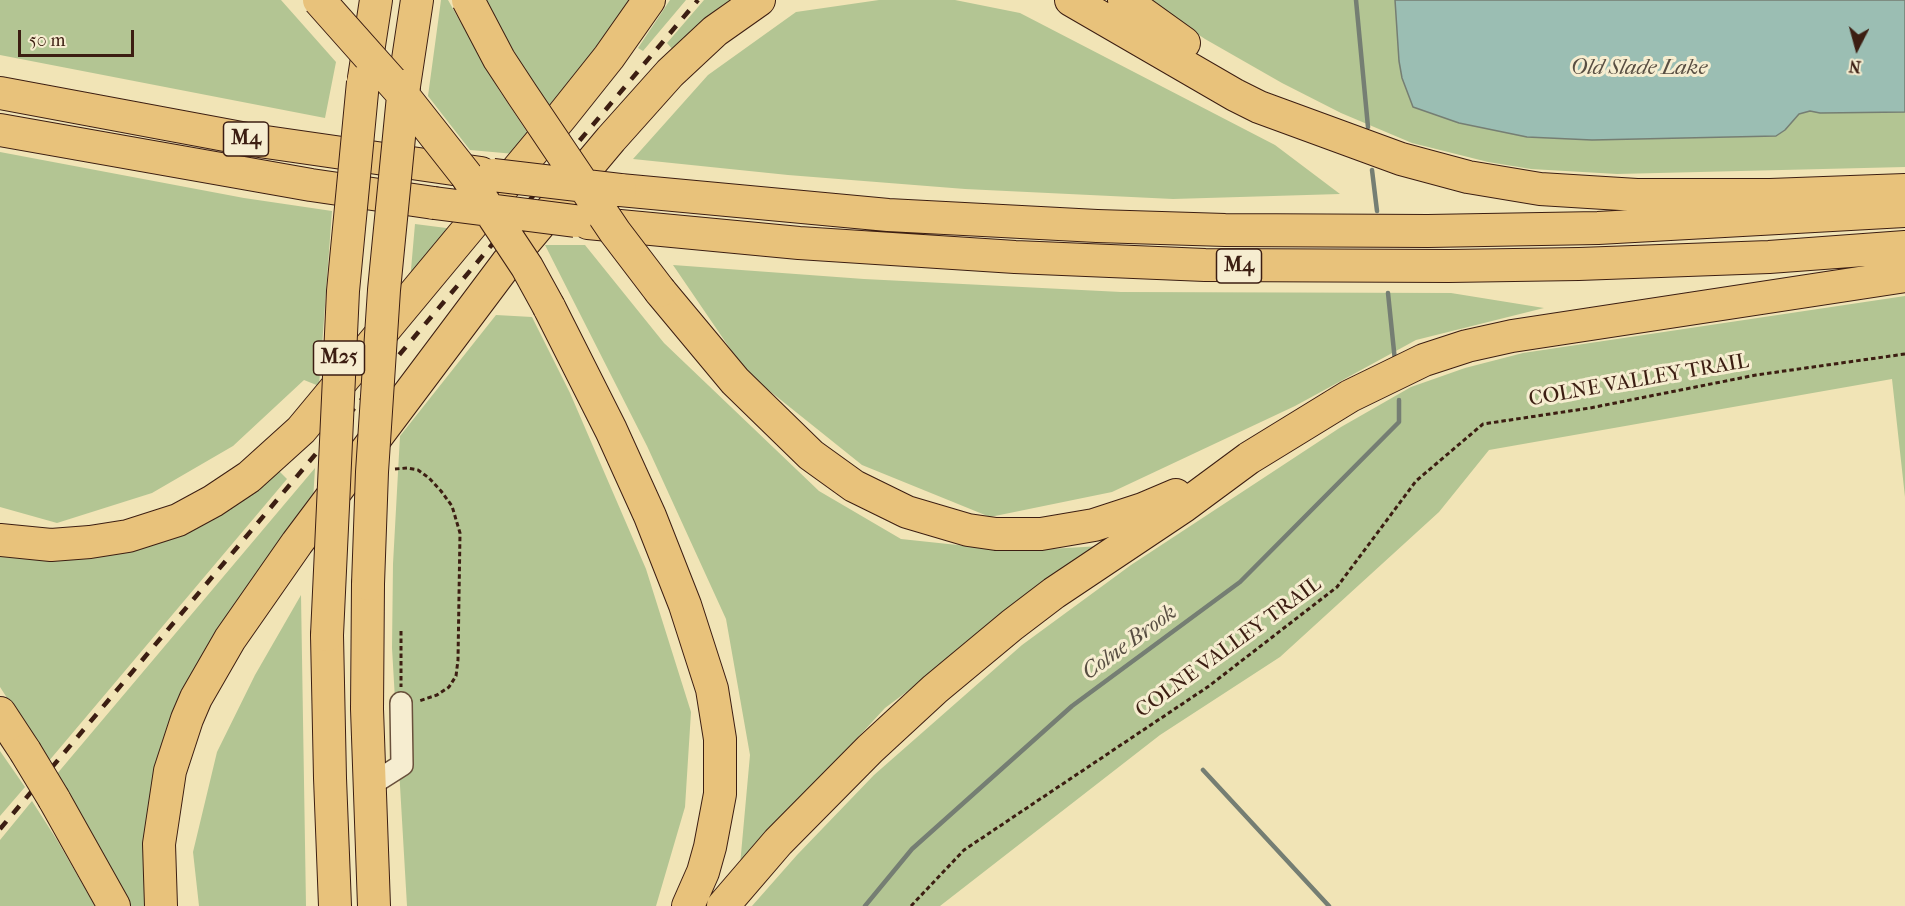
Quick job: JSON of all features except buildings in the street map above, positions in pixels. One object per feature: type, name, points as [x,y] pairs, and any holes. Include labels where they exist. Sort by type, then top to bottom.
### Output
[{"type":"highway","points":[[319,0],[399,90],[466,175],[527,267],[611,430],[650,516],[685,605],[712,689],[720,739],[720,794],[710,847],[703,872],[688,906]]},
{"type":"highway","name":"M25","points":[[335,906],[327,634],[343,291],[363,82],[376,0]]},
{"type":"highway","name":"M25","points":[[374,906],[369,786],[368,584],[372,472],[382,314],[404,86],[417,0]]},
{"type":"highway","points":[[468,0],[499,59],[522,94],[615,232],[660,291],[735,381],[797,442],[825,466],[854,486],[882,501],[941,524],[968,530],[1041,534],[1082,528],[1124,516],[1157,503],[1249,458]]},
{"type":"highway","points":[[0,540],[51,545],[128,536],[178,520],[213,501],[249,477],[301,430],[562,117],[609,57],[649,0]]},
{"type":"highway","points":[[161,906],[159,844],[163,804],[170,771],[196,698],[230,639],[297,543],[507,263],[670,73],[715,31],[759,0]]},
{"type":"highway","points":[[1071,0],[1259,107],[1401,159],[1468,177],[1540,189],[1625,195],[1770,195],[1905,190]]},
{"type":"highway","points":[[1124,0],[1209,59],[1300,112],[1304,123]]},
{"type":"highway","name":"M4","points":[[0,93],[252,140],[493,175],[620,190],[888,215],[1226,230],[1428,231],[1598,228],[1905,212]]},
{"type":"highway","name":"M4","points":[[0,130],[311,185],[575,221],[822,245],[1016,257],[1205,265],[1438,266],[1579,264],[1769,257],[1905,247]]},
{"type":"highway","points":[[723,906],[778,842],[819,800],[935,689],[1054,593],[1184,506],[1249,458],[1360,390],[1424,360],[1467,346],[1512,336],[1905,276]]},
{"type":"highway","points":[[0,713],[54,799],[114,906]]},
{"type":"lane","points":[[369,786],[402,765],[401,703]]},
{"type":"path","name":"COLNE VALLEY TRAIL","points":[[911,906],[964,850],[1209,686],[1337,587],[1416,481],[1483,424],[1590,408],[1756,375],[1905,354]]},
{"type":"path","points":[[400,631],[401,703]]},
{"type":"green space","points":[[0,0],[281,0],[336,62],[325,118],[0,55]]},
{"type":"green space","points":[[441,0],[448,0],[499,90],[529,135],[515,154],[470,150],[428,96]]},
{"type":"green space","points":[[485,0],[632,0],[551,110],[529,78]]},
{"type":"green space","points":[[670,0],[686,0],[643,51],[638,48]]},
{"type":"green space","points":[[704,0],[733,0],[673,50],[667,43]]},
{"type":"green space","points":[[879,0],[955,0],[1020,13],[1275,145],[1340,194],[1173,199],[965,189],[788,175],[633,159],[708,75],[796,12]]},
{"type":"green space","points":[[1146,0],[1395,0],[1397,21],[1459,123],[1527,137],[1592,140],[1776,136],[1785,130],[1799,114],[1810,111],[1820,113],[1905,112],[1905,167],[1617,174],[1531,169],[1488,162],[1412,143],[1341,113],[1282,83],[1205,39]]},
{"type":"green space","points":[[0,152],[244,198],[332,211],[319,386],[304,380],[233,446],[152,493],[57,523],[0,507]]},
{"type":"green space","points":[[415,224],[454,229],[410,281]]},
{"type":"green space","points":[[545,245],[585,245],[664,343],[819,491],[901,539],[1014,551],[1101,546],[885,708],[740,865],[750,755],[726,619],[647,446]]},
{"type":"green space","points":[[673,265],[864,279],[1121,292],[1451,293],[1544,308],[1416,340],[1295,406],[1112,492],[990,517],[862,465],[746,372]]},
{"type":"green space","points":[[1905,296],[1905,497],[1892,379],[1489,450],[1439,512],[1280,657],[1160,735],[940,906],[752,906],[797,855],[874,775],[1022,645],[1131,565],[1341,427],[1411,387],[1465,368],[1523,353]]},
{"type":"green space","points":[[496,315],[532,317],[570,393],[646,569],[691,712],[685,807],[656,906],[407,906],[392,648],[393,564],[400,436]]},
{"type":"green space","points":[[315,468],[313,501],[207,649],[150,906],[128,906],[56,775]]},
{"type":"green space","points":[[279,471],[287,479],[48,762],[0,687],[0,553],[15,556]]},
{"type":"green space","points":[[301,595],[306,906],[199,906],[193,852],[217,752],[255,675]]},
{"type":"green space","points":[[0,751],[25,787],[0,816]]},
{"type":"green space","points":[[32,801],[95,906],[0,906],[0,840]]},
{"type":"water","name":"Old Slade Lake","points":[[1395,0],[1905,0],[1905,112],[1820,113],[1810,111],[1799,114],[1785,130],[1776,136],[1592,140],[1527,137],[1459,123],[1413,107],[1402,78],[1399,61]]},
{"type":"waterway","name":"Colne Brook","points":[[1356,0],[1368,127]]},
{"type":"waterway","name":"Colne Brook","points":[[1372,170],[1377,211]]},
{"type":"waterway","name":"Colne Brook","points":[[1388,293],[1395,361]]},
{"type":"waterway","name":"Colne Brook","points":[[865,906],[912,849],[1072,706],[1240,582],[1399,422],[1399,400]]},
{"type":"waterway","points":[[1203,770],[1329,906]]},
{"type":"railway","points":[[0,829],[698,0]]}]
